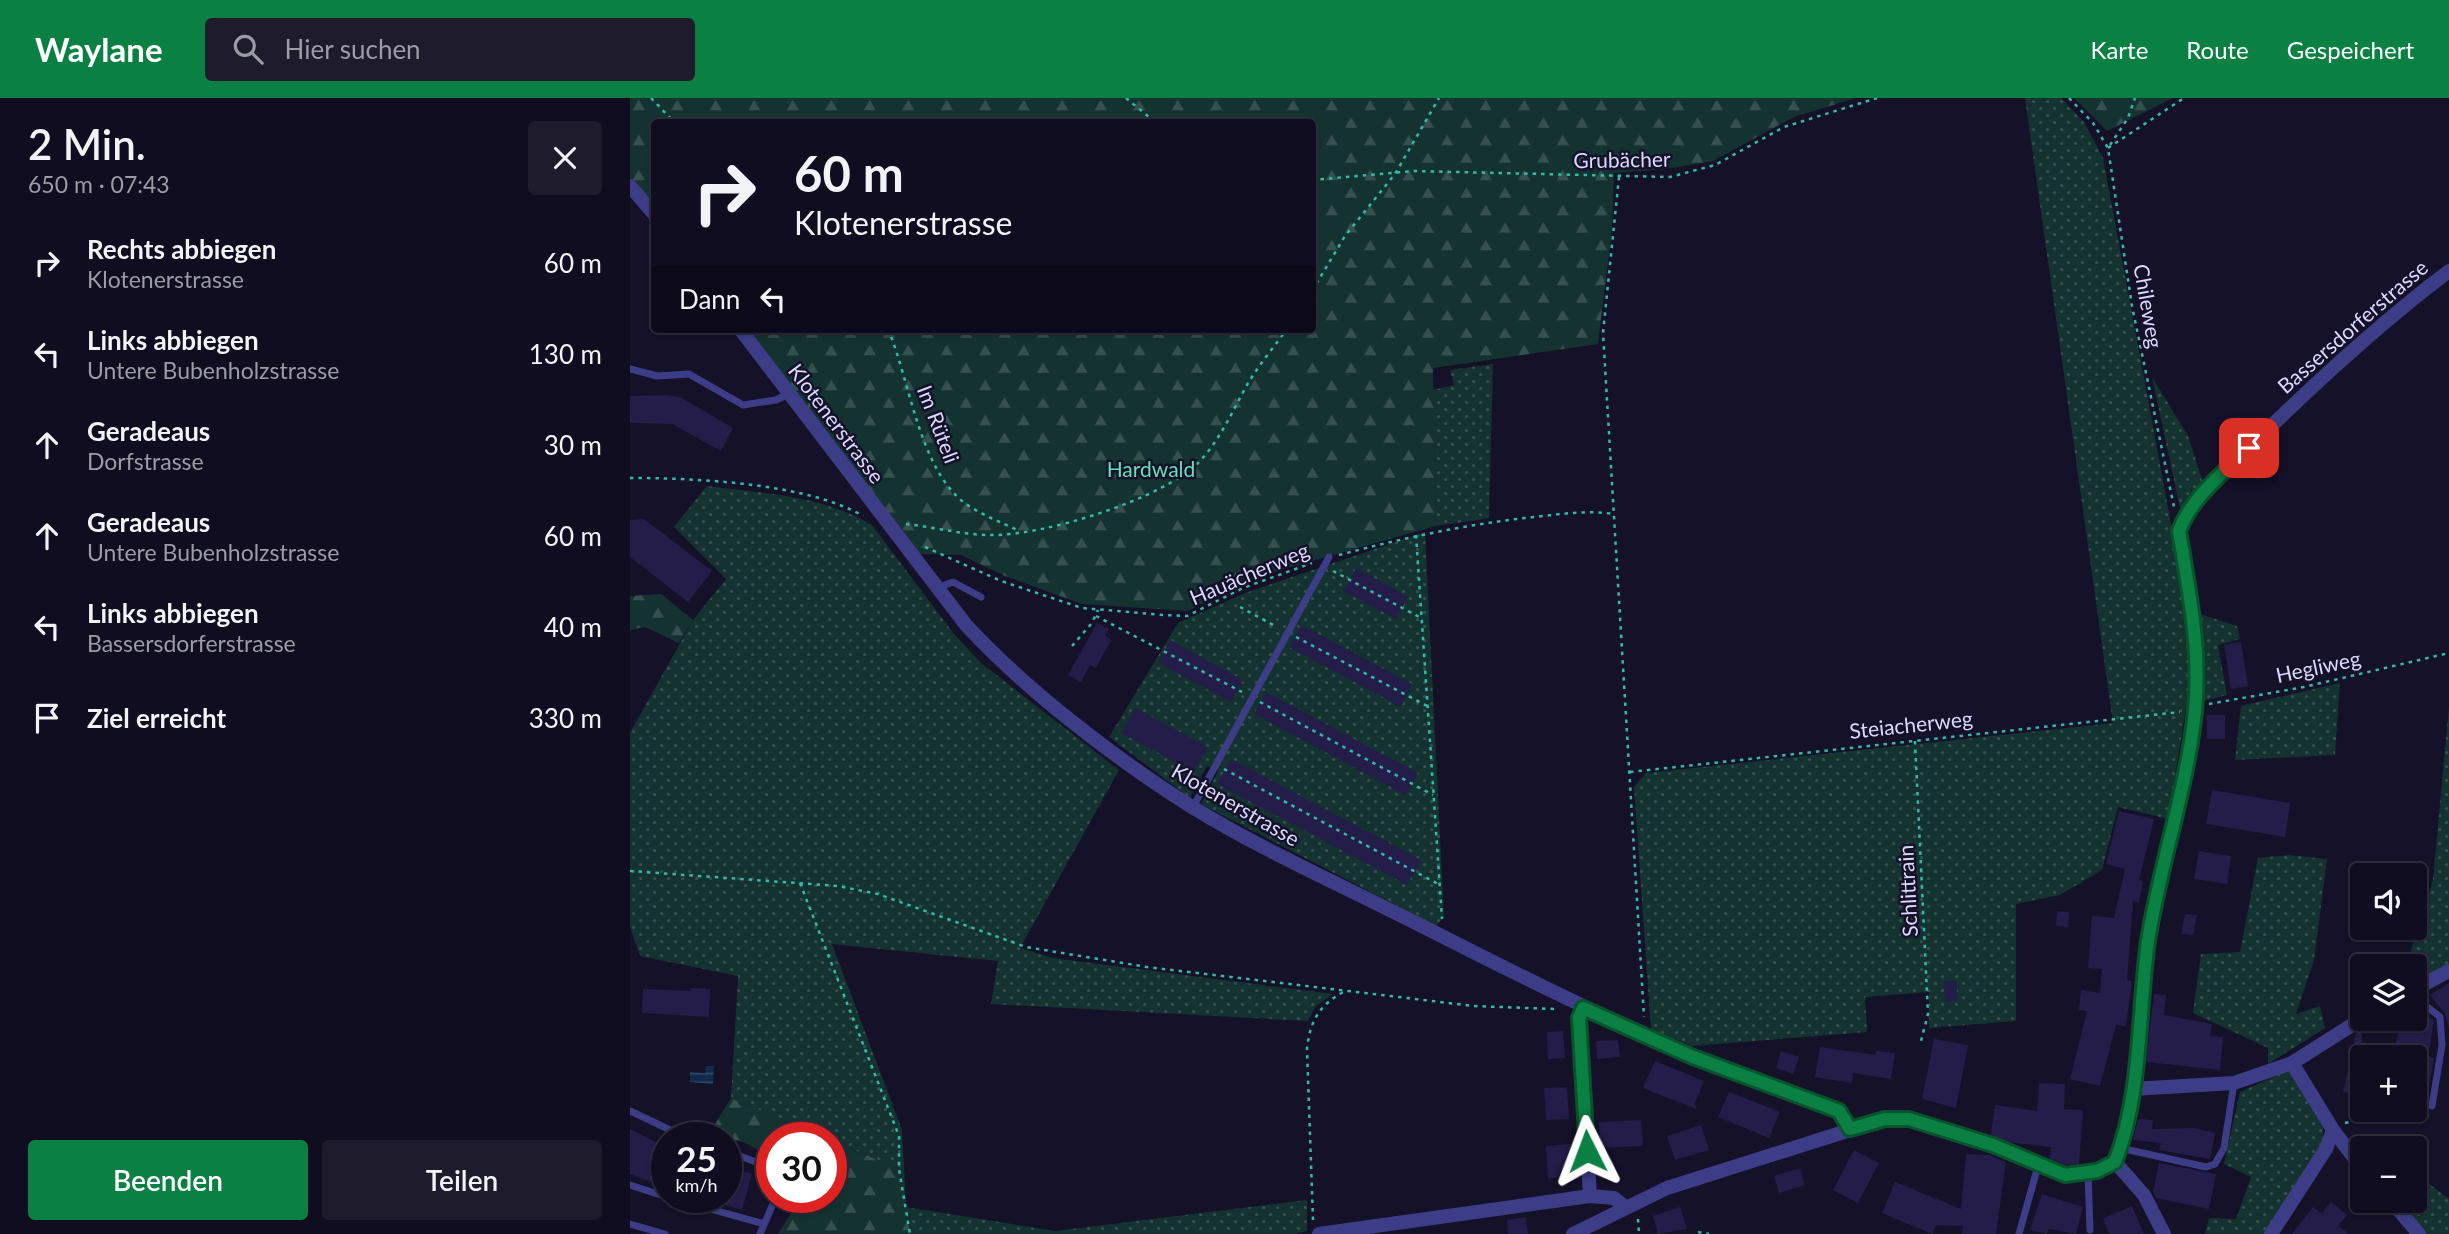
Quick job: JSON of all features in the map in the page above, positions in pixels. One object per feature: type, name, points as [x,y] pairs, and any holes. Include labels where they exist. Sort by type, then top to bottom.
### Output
[{"type":"street","points":[[630,186],[651,210]]},
{"type":"street","name":"Bassersdorferstrasse","points":[[2179,531],[2184,518],[2214,482],[2335,364],[2402,306],[2449,271]]},
{"type":"street","name":"Klotenerstrasse","points":[[743,333],[937,588],[992,654],[1154,781],[1193,807],[1583,1008],[1783,1093],[1839,1111],[1850,1129]]},
{"type":"street","points":[[2164,1234],[2144,1195],[2118,1155],[2132,1089],[2149,940],[2189,756],[2195,711],[2197,670],[2193,615],[2179,531]]},
{"type":"street","points":[[2427,983],[2449,971]]},
{"type":"street","points":[[1583,1008],[1579,1018],[1590,1196]]},
{"type":"street","points":[[2132,1089],[2234,1083],[2292,1063],[2350,1026]]},
{"type":"street","points":[[2292,1063],[2333,1130],[2350,1152]]},
{"type":"street","points":[[1573,1234],[1667,1188],[1885,1119],[1909,1119],[1993,1145],[2065,1175],[2088,1173],[2118,1155]]},
{"type":"street","points":[[2271,1234],[2326,1149],[2333,1130]]},
{"type":"street","points":[[1316,1227],[1590,1196],[1614,1198],[1625,1207]]},
{"type":"street","points":[[2401,1213],[2419,1234]]},
{"type":"lane","points":[[630,369],[657,376],[689,374],[743,405],[776,400],[788,394]]},
{"type":"lane","points":[[1193,807],[1329,557]]},
{"type":"lane","points":[[937,588],[948,582],[981,597]]},
{"type":"lane","points":[[2427,1007],[2440,1017],[2442,1045],[2432,1106]]},
{"type":"lane","points":[[2118,1155],[2206,1167],[2215,1164],[2224,1148],[2234,1083]]},
{"type":"lane","points":[[630,1111],[653,1122]]},
{"type":"lane","points":[[2019,1234],[2038,1166]]},
{"type":"lane","points":[[2088,1173],[2090,1230]]},
{"type":"lane","points":[[630,1185],[651,1192]]},
{"type":"lane","points":[[724,1213],[764,1224]]},
{"type":"lane","points":[[760,1234],[769,1213]]},
{"type":"lane","points":[[630,1224],[665,1234]]},
{"type":"path","points":[[651,98],[671,119]]},
{"type":"path","points":[[1126,98],[1151,119]]},
{"type":"path","points":[[1316,284],[1345,236],[1395,174],[1439,98]]},
{"type":"path","name":"Grubächer","points":[[1395,174],[1413,171],[1670,177],[1715,165],[1784,127],[1877,98]]},
{"type":"path","name":"Chileweg","points":[[2069,98],[2093,123],[2108,148],[2132,306],[2179,531]]},
{"type":"path","points":[[2108,148],[2128,118],[2136,98]]},
{"type":"path","points":[[2108,148],[2184,98]]},
{"type":"path","points":[[1316,179],[1351,174],[1395,174]]},
{"type":"path","points":[[1619,177],[1603,334],[1643,994],[1643,1027],[1640,1034]]},
{"type":"path","name":"Im Rüteli","points":[[889,333],[934,463],[947,484],[964,503],[1022,532]]},
{"type":"path","points":[[888,524],[932,526],[990,535],[1022,532],[1102,511],[1157,492],[1197,464],[1219,436],[1248,382],[1284,333]]},
{"type":"path","points":[[630,478],[760,487],[838,505]]},
{"type":"path","name":"Hauächerweg","points":[[903,544],[935,551],[1001,581],[1082,608],[1187,616],[1243,588],[1329,557],[1416,535],[1504,520],[1592,511],[1614,514]]},
{"type":"path","points":[[1416,535],[1442,917],[1439,934]]},
{"type":"path","points":[[1324,566],[1423,619]]},
{"type":"path","points":[[1240,607],[1429,707]]},
{"type":"path","points":[[1072,646],[1096,616],[1098,609]]},
{"type":"path","points":[[1096,616],[1435,796]]},
{"type":"path","name":"Hegliweg","points":[[2195,711],[2209,704],[2304,687],[2449,653]]},
{"type":"path","name":"Steiacherweg","points":[[1630,772],[2195,711]]},
{"type":"path","name":"Schlittrain","points":[[1915,740],[1928,1014],[1921,1041]]},
{"type":"path","points":[[1217,766],[1440,885]]},
{"type":"path","points":[[630,871],[838,886],[878,894],[1026,947],[1055,953],[1474,1006],[1583,1008]]},
{"type":"path","points":[[800,883],[900,1136],[899,1169],[911,1234]]},
{"type":"path","points":[[1316,1227],[1307,1049],[1310,1027],[1319,1009],[1345,991]]},
{"type":"path","points":[[2333,1130],[2353,1122]]},
{"type":"path","points":[[1698,1232],[1709,1234]]},
{"type":"green space","name":"Hardwald","points":[[630,98],[1856,98],[1794,117],[1713,161],[1666,169],[1614,173],[1612,228],[1598,344],[1433,368],[1436,526],[1255,577],[1188,611],[1082,604],[1005,576],[961,555],[919,554],[749,333],[1316,333],[1316,119],[651,119],[651,206],[630,178]]},
{"type":"green space","points":[[2025,98],[2061,98],[2084,122],[2103,158],[2188,615],[2190,684],[2168,819],[2118,807],[2102,870],[2060,895],[2016,904],[2016,1021],[1929,1028],[1929,992],[1865,997],[1867,1032],[1692,1046],[1651,1029],[1634,787],[1646,773],[2113,723]]},
{"type":"green space","points":[[2074,98],[2173,98],[2107,131]]},
{"type":"green space","points":[[1493,364],[1489,518],[1436,526],[1433,390],[1454,385],[1450,370]]},
{"type":"green space","points":[[2152,377],[2188,436],[2204,486],[2181,513]]},
{"type":"green space","points":[[707,486],[792,497],[854,515],[872,525],[954,634],[982,664],[1119,770],[1020,948],[1053,958],[1333,994],[1315,1007],[1308,1021],[991,1004],[998,961],[832,944],[902,1130],[906,1207],[1055,1231],[1307,1200],[1307,1231],[1295,1234],[910,1234],[899,1169],[847,1147],[847,1122],[788,1122],[731,1098],[738,976],[640,956],[630,927],[630,733],[693,620],[726,579],[674,527]]},
{"type":"green space","points":[[1425,532],[1444,917],[1436,926],[1201,804],[1218,771],[1207,766],[1190,798],[1109,737],[1178,623],[1245,593]]},
{"type":"green space","points":[[661,594],[693,620],[679,643],[645,627],[630,630],[630,596]]},
{"type":"green space","points":[[2200,614],[2237,626],[2240,639],[2218,645],[2227,695],[2203,701],[2206,675]]},
{"type":"green space","points":[[2340,683],[2335,755],[2235,760],[2241,706]]},
{"type":"green space","points":[[2449,706],[2449,964],[2427,976],[2427,954],[2410,954],[2414,940],[2427,940],[2427,899],[2433,880]]},
{"type":"green space","points":[[2289,855],[2327,859],[2314,960],[2296,1014],[2320,1006],[2325,1028],[2268,1064],[2268,1048],[2193,1013],[2201,954],[2240,952],[2258,858]]},
{"type":"green space","points":[[2289,1070],[2323,1128],[2323,1143],[2264,1234],[2205,1234],[2209,1218],[2236,1219],[2251,1177],[2224,1164],[2240,1092]]},
{"type":"green space","points":[[731,1098],[788,1122],[756,1122],[756,1149],[742,1142],[742,1122],[716,1122]]},
{"type":"green space","points":[[847,1147],[899,1169],[910,1234],[778,1234],[791,1213],[847,1213]]},
{"type":"green space","points":[[2429,1184],[2449,1199],[2449,1234],[2425,1234],[2410,1215],[2427,1213]]},
{"type":"water","points":[[706,1066],[714,1066],[713,1084],[690,1082],[690,1072],[705,1073]]},
{"type":"building","points":[[630,396],[680,397],[733,428],[721,451],[672,424],[630,423]]},
{"type":"building","points":[[644,519],[712,571],[688,602],[630,557],[630,520]]},
{"type":"building","points":[[1356,568],[1408,597],[1396,619],[1343,591]]},
{"type":"building","points":[[1097,623],[1109,629],[1105,636],[1111,640],[1096,668],[1090,665],[1081,682],[1068,675]]},
{"type":"building","points":[[1301,625],[1412,684],[1401,707],[1289,647]]},
{"type":"building","points":[[1170,640],[1243,680],[1231,702],[1158,663]]},
{"type":"building","points":[[2241,642],[2248,686],[2231,689],[2224,645]]},
{"type":"building","points":[[1266,692],[1418,773],[1406,795],[1254,714]]},
{"type":"building","points":[[1135,708],[1208,747],[1194,772],[1121,733]]},
{"type":"building","points":[[2207,715],[2225,715],[2225,739],[2207,739]]},
{"type":"building","points":[[1231,759],[1421,860],[1407,885],[1217,784]]},
{"type":"building","points":[[2212,790],[2290,803],[2285,837],[2206,824]]},
{"type":"building","points":[[2119,811],[2154,819],[2139,880],[2143,881],[2139,903],[2133,901],[2127,980],[2132,981],[2126,1026],[2116,1025],[2100,1086],[2070,1079],[2087,1011],[2079,1010],[2081,990],[2100,993],[2102,969],[2088,968],[2092,916],[2114,918],[2125,869],[2106,864]]},
{"type":"building","points":[[2199,851],[2231,856],[2227,884],[2194,879]]},
{"type":"building","points":[[2057,911],[2069,912],[2068,927],[2056,926]]},
{"type":"building","points":[[2185,914],[2197,915],[2193,935],[2181,934]]},
{"type":"building","points":[[1944,981],[1957,981],[1957,1001],[1945,1002]]},
{"type":"building","points":[[2449,983],[2449,1027],[2445,1014],[2430,995]]},
{"type":"building","points":[[691,988],[710,989],[709,1017],[642,1013],[643,989],[690,991]]},
{"type":"building","points":[[2154,994],[2166,995],[2164,1015],[2212,1024],[2210,1036],[2223,1037],[2220,1070],[2146,1062]]},
{"type":"building","points":[[2427,1018],[2434,1020],[2428,1057],[2434,1058],[2427,1097],[2427,1045],[2396,1045],[2399,1031],[2427,1031]]},
{"type":"building","points":[[1563,1031],[1565,1058],[1548,1059],[1547,1032]]},
{"type":"building","points":[[2360,1031],[2362,1031],[2362,1043],[2371,1045],[2354,1045],[2356,1034]]},
{"type":"building","points":[[1934,1039],[1968,1045],[1956,1108],[1922,1099]]},
{"type":"building","points":[[1618,1040],[1620,1057],[1597,1059],[1596,1041]]},
{"type":"building","points":[[1820,1047],[1876,1055],[1876,1051],[1895,1053],[1891,1079],[1853,1073],[1852,1083],[1815,1077]]},
{"type":"building","points":[[1781,1051],[1799,1057],[1793,1074],[1776,1068]]},
{"type":"building","points":[[1655,1061],[1704,1081],[1695,1103],[1696,1109],[1643,1088]]},
{"type":"building","points":[[2350,1061],[2350,1093],[2343,1092]]},
{"type":"building","points":[[2039,1083],[2065,1084],[2064,1109],[2083,1110],[2079,1164],[2066,1165],[2050,1159],[2051,1147],[2008,1142],[1991,1135],[1995,1105],[2037,1111]]},
{"type":"building","points":[[1567,1087],[1569,1119],[1546,1120],[1544,1088]]},
{"type":"building","points":[[1729,1092],[1780,1112],[1769,1138],[1718,1117]]},
{"type":"building","points":[[2138,1119],[2153,1120],[2152,1129],[2194,1128],[2215,1133],[2210,1159],[2159,1150],[2161,1143],[2133,1140]]},
{"type":"building","points":[[1641,1120],[1643,1146],[1600,1148],[1599,1122]]},
{"type":"building","points":[[1701,1125],[1709,1150],[1675,1160],[1667,1136]]},
{"type":"building","points":[[630,1129],[651,1140],[651,1182],[630,1174]]},
{"type":"building","points":[[1571,1144],[1572,1177],[1548,1178],[1546,1146]]},
{"type":"building","points":[[1854,1150],[1879,1163],[1858,1203],[1833,1190]]},
{"type":"building","points":[[1966,1154],[1989,1155],[2006,1162],[1996,1234],[1962,1234],[1963,1226],[1936,1225],[1932,1234],[1882,1213],[1895,1182],[1961,1209]]},
{"type":"building","points":[[2159,1163],[2216,1174],[2209,1209],[2156,1198],[2153,1192]]},
{"type":"building","points":[[1800,1168],[1805,1185],[1779,1193],[1774,1176]]},
{"type":"building","points":[[742,1171],[752,1174],[742,1210]]},
{"type":"building","points":[[2042,1194],[2083,1207],[2076,1234],[2049,1229],[2047,1234],[2030,1230]]},
{"type":"building","points":[[2331,1202],[2347,1215],[2338,1226],[2349,1234],[2292,1234],[2313,1207],[2322,1213]]},
{"type":"building","points":[[2132,1206],[2144,1234],[2109,1234],[2103,1218]]},
{"type":"building","points":[[1680,1207],[1687,1229],[1658,1234],[1653,1216]]},
{"type":"building","points":[[1526,1217],[1528,1234],[1508,1234],[1507,1220]]},
{"type":"route","points":[[1587,1151],[1579,1018],[1583,1008],[1693,1057],[1783,1093],[1839,1111],[1850,1129],[1885,1119],[1909,1119],[1960,1133],[2065,1175],[2077,1176],[2097,1171],[2115,1162],[2131,1097],[2154,909],[2189,756],[2195,711],[2197,670],[2193,615],[2179,531],[2184,518],[2214,482],[2249,448]]}]
